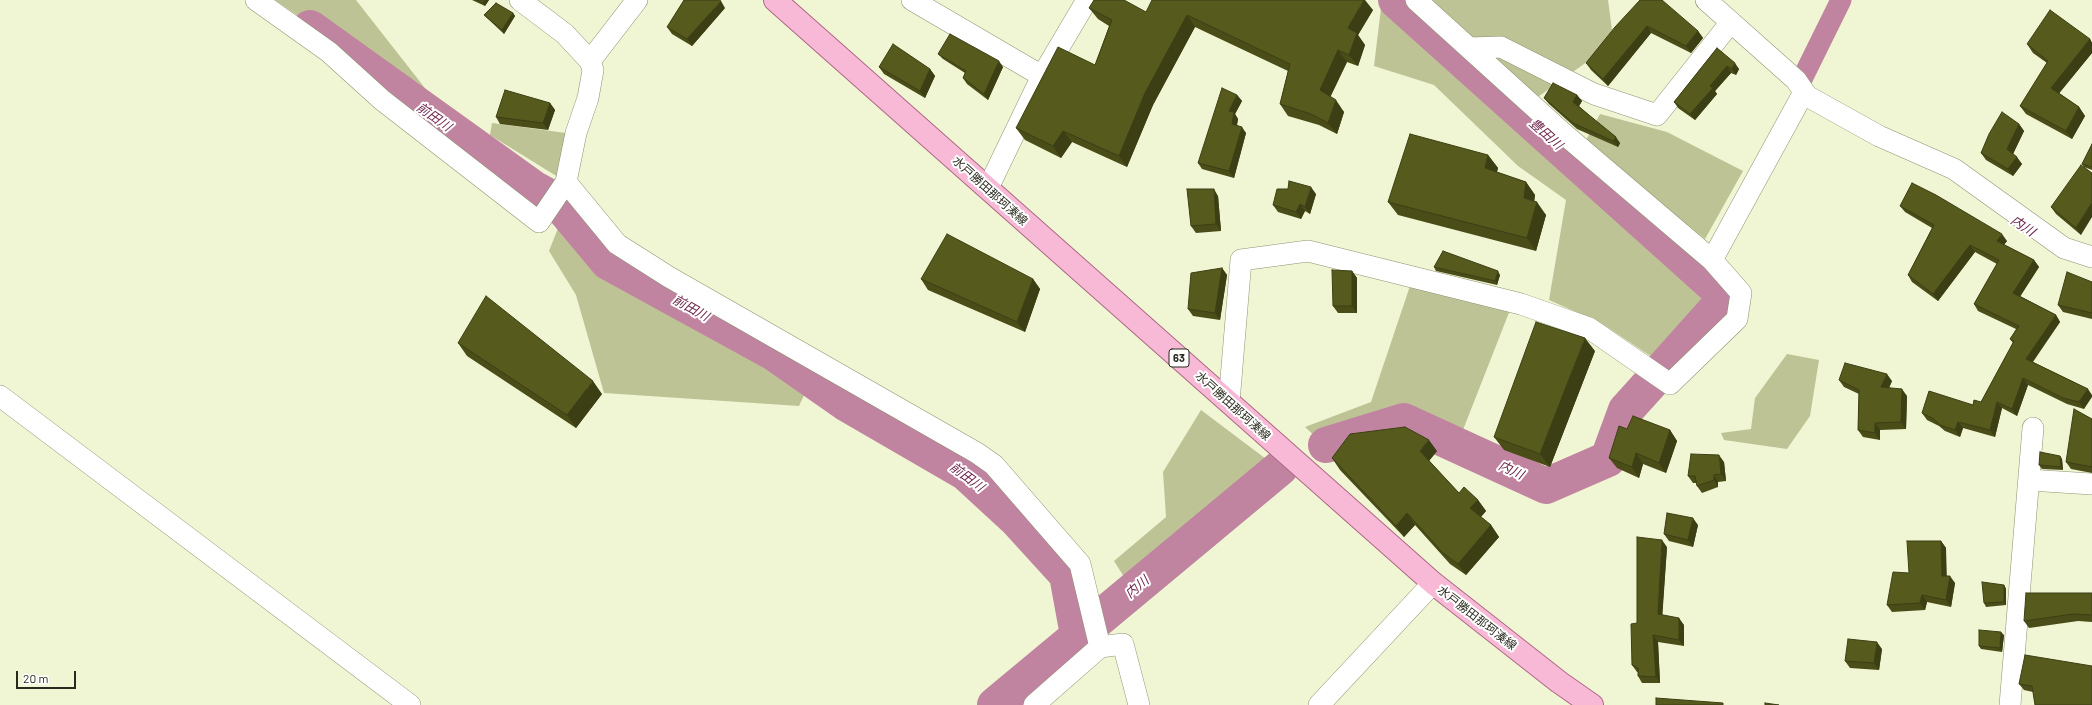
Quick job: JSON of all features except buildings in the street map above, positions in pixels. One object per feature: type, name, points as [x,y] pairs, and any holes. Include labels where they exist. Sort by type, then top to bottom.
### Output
[{"type":"main road","name":"水戸勝田那珂湊線","points":[[775,0],[1433,583],[1559,682],[1592,705]]},
{"type":"street","points":[[256,0],[329,52],[382,100],[539,222],[566,182],[576,133],[588,98],[593,70],[590,61],[565,34],[520,0]]},
{"type":"street","points":[[590,61],[637,0]]},
{"type":"street","points":[[912,0],[1042,76]]},
{"type":"street","points":[[988,188],[1042,76],[1087,0]]},
{"type":"street","points":[[1229,402],[1241,260],[1308,251],[1521,304],[1589,328],[1670,384],[1737,319],[1741,292],[1712,260],[1564,134],[1416,0]]},
{"type":"street","points":[[1706,0],[1796,80],[1807,96],[1879,136],[1954,169],[2064,248],[2092,257]]},
{"type":"street","points":[[1469,48],[1501,47],[1594,94],[1657,115],[1731,22]]},
{"type":"street","points":[[1712,260],[1804,92]]},
{"type":"street","points":[[566,182],[617,244],[669,276],[978,453],[994,465],[1080,564],[1098,641]]},
{"type":"street","points":[[0,396],[410,705]]},
{"type":"street","points":[[2010,705],[2033,428]]},
{"type":"street","points":[[2029,480],[2092,484]]},
{"type":"street","points":[[1319,705],[1433,583]]},
{"type":"street","points":[[1034,705],[1098,641]]},
{"type":"street","points":[[1098,641],[1123,644],[1139,705]]},
{"type":"green space","points":[[275,0],[356,0],[450,120]]},
{"type":"green space","points":[[1382,0],[1449,56],[1711,297],[1655,359],[1601,323],[1549,300],[1566,200],[1518,166],[1434,85],[1374,66]]},
{"type":"green space","points":[[1426,0],[1608,0],[1612,30],[1591,59],[1535,99]]},
{"type":"green space","points":[[1600,114],[1667,132],[1743,171],[1705,239],[1585,142]]},
{"type":"green space","points":[[492,123],[573,134],[566,182],[490,135]]},
{"type":"green space","points":[[564,213],[603,268],[808,387],[799,406],[604,393],[576,295],[549,251]]},
{"type":"green space","points":[[1410,286],[1510,310],[1461,435],[1402,414],[1319,440],[1305,427],[1371,402]]},
{"type":"green space","points":[[1787,354],[1819,360],[1810,416],[1787,449],[1724,440],[1721,433],[1751,429],[1755,398]]},
{"type":"green space","points":[[1201,410],[1274,465],[1126,580],[1114,561],[1166,517],[1163,472]]},
{"type":"waterway","name":"豊田川","points":[[1396,0],[1727,297],[1660,372]]},
{"type":"waterway","points":[[1802,79],[1841,0]]},
{"type":"waterway","name":"前田川","points":[[310,28],[533,188],[557,201],[608,262],[774,353],[847,404],[966,473],[1016,519],[1067,575],[1078,635]]},
{"type":"waterway","points":[[1699,272],[1706,259]]},
{"type":"waterway","name":"内川","points":[[1326,445],[1404,421],[1546,486],[1608,459],[1626,410],[1654,379]]},
{"type":"waterway","name":"内川","points":[[995,705],[1280,468]]}]
